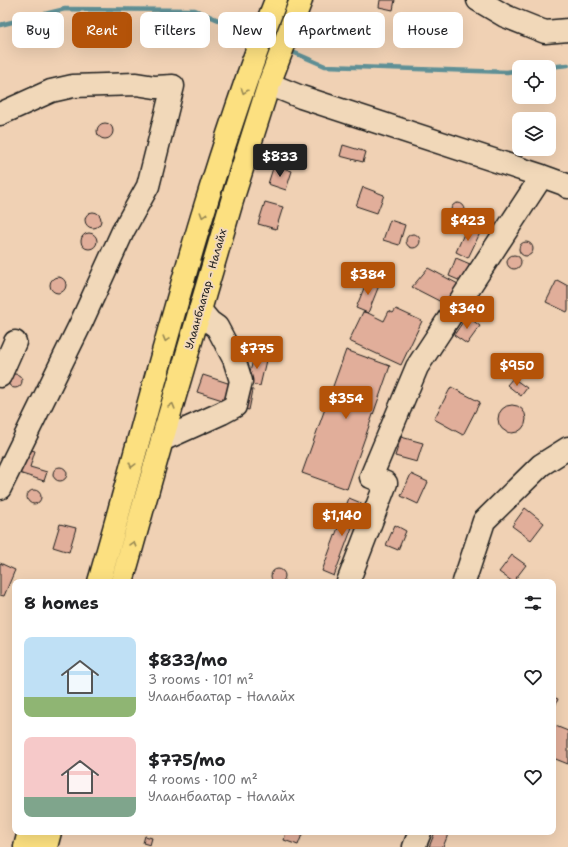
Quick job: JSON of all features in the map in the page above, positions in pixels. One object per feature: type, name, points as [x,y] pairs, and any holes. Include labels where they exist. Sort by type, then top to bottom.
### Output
[{"type":"highway","points":[[100,579],[196,238],[222,154],[274,6]]},
{"type":"highway","name":"Улаанбаатар - Налайх","points":[[123,579],[234,194],[269,84],[297,10]]},
{"type":"highway","points":[[25,847],[28,835]]},
{"type":"highway","points":[[46,847],[49,835]]},
{"type":"street","points":[[478,0],[505,16],[545,32],[568,30]]},
{"type":"street","points":[[0,114],[51,91],[73,86],[136,84],[155,87],[174,86],[148,186],[123,231],[81,323],[0,488]]},
{"type":"street","points":[[269,84],[301,97],[542,176],[564,184],[568,187]]},
{"type":"street","points":[[349,579],[386,483],[371,477],[417,368],[542,176]]},
{"type":"street","points":[[162,440],[235,406],[240,381],[234,359],[217,327],[210,322],[200,310]]},
{"type":"street","points":[[0,376],[15,342]]},
{"type":"street","points":[[465,579],[484,521],[541,465],[568,448]]},
{"type":"street","points":[[414,847],[419,835]]},
{"type":"building","points":[[380,0],[395,0],[393,10],[379,7]]},
{"type":"building","points":[[102,123],[108,123],[113,128],[111,137],[108,139],[102,139],[97,134],[97,128]]},
{"type":"building","points":[[343,145],[366,152],[363,162],[340,156]]},
{"type":"building","points":[[274,165],[292,171],[286,190],[268,184]]},
{"type":"building","points":[[363,187],[384,195],[377,213],[356,206]]},
{"type":"building","points":[[265,202],[283,207],[276,229],[258,224]]},
{"type":"building","points":[[458,203],[463,205],[465,210],[463,215],[458,217],[453,215],[451,210],[453,205]]},
{"type":"building","points":[[90,212],[96,212],[101,217],[99,226],[96,228],[90,228],[85,223],[85,217]]},
{"type":"building","points":[[390,220],[405,225],[399,245],[383,240]]},
{"type":"building","points":[[467,227],[480,233],[468,258],[456,252]]},
{"type":"building","points":[[86,233],[92,233],[97,238],[95,247],[92,249],[86,249],[81,244],[81,238]]},
{"type":"building","points":[[413,234],[418,236],[420,241],[418,246],[413,248],[408,246],[406,241],[408,236]]},
{"type":"building","points":[[526,242],[531,244],[533,249],[531,254],[526,256],[521,254],[519,249],[521,244]]},
{"type":"building","points":[[514,255],[519,257],[521,262],[519,267],[514,269],[509,267],[507,262],[509,257]]},
{"type":"building","points":[[456,258],[470,264],[463,282],[449,276]]},
{"type":"building","points":[[428,268],[460,285],[449,306],[412,287]]},
{"type":"building","points":[[55,277],[61,277],[66,282],[64,291],[61,293],[55,293],[50,288],[50,282]]},
{"type":"building","points":[[368,278],[380,283],[368,313],[356,308]]},
{"type":"building","points":[[557,280],[568,286],[567,312],[546,302]]},
{"type":"building","points":[[396,309],[422,321],[401,365],[349,341],[363,312],[384,321],[389,311],[393,313]]},
{"type":"building","points":[[467,316],[480,326],[467,344],[454,335]]},
{"type":"building","points":[[346,350],[390,366],[347,489],[302,473]]},
{"type":"building","points":[[255,353],[267,356],[260,386],[247,383]]},
{"type":"building","points":[[15,374],[20,376],[22,381],[20,386],[15,388],[10,386],[8,381],[10,376]]},
{"type":"building","points":[[203,375],[237,386],[232,403],[197,392]]},
{"type":"building","points":[[513,378],[527,388],[521,396],[507,385]]},
{"type":"building","points":[[451,387],[480,402],[463,435],[434,419]]},
{"type":"building","points":[[243,388],[253,390],[249,410],[239,408]]},
{"type":"building","points":[[512,405],[522,409],[526,419],[522,429],[512,433],[502,429],[498,419],[502,409]]},
{"type":"building","points":[[401,437],[423,443],[417,462],[395,456]]},
{"type":"building","points":[[27,449],[35,451],[30,467],[47,472],[44,481],[19,473]]},
{"type":"building","points":[[60,467],[65,469],[67,474],[65,479],[60,481],[55,479],[53,474],[55,469]]},
{"type":"building","points":[[411,474],[428,482],[418,504],[401,496]]},
{"type":"building","points":[[34,490],[39,492],[41,497],[39,502],[34,504],[29,502],[27,497],[29,492]]},
{"type":"building","points":[[349,498],[361,503],[334,576],[322,571]]},
{"type":"building","points":[[525,508],[544,523],[531,540],[512,526]]},
{"type":"building","points":[[60,524],[76,528],[69,552],[53,547]]},
{"type":"building","points":[[395,525],[406,531],[398,550],[386,545]]},
{"type":"building","points":[[512,555],[526,565],[515,579],[509,579],[499,572]]},
{"type":"building","points":[[0,563],[15,570],[4,596],[0,595]]},
{"type":"building","points":[[275,570],[281,570],[284,573],[284,579],[272,579],[272,573]]},
{"type":"building","points":[[556,726],[568,731],[568,764],[556,759]]},
{"type":"building","points":[[285,835],[302,835],[298,845],[284,840]]},
{"type":"building","points":[[434,835],[448,835],[443,847],[429,847]]},
{"type":"building","points":[[145,836],[152,838],[150,845],[143,843]]},
{"type":"waterway","points":[[0,25],[65,9],[195,10],[218,20]]},
{"type":"waterway","points":[[288,50],[325,66],[512,71]]},
{"type":"waterway","points":[[556,66],[568,65]]}]
